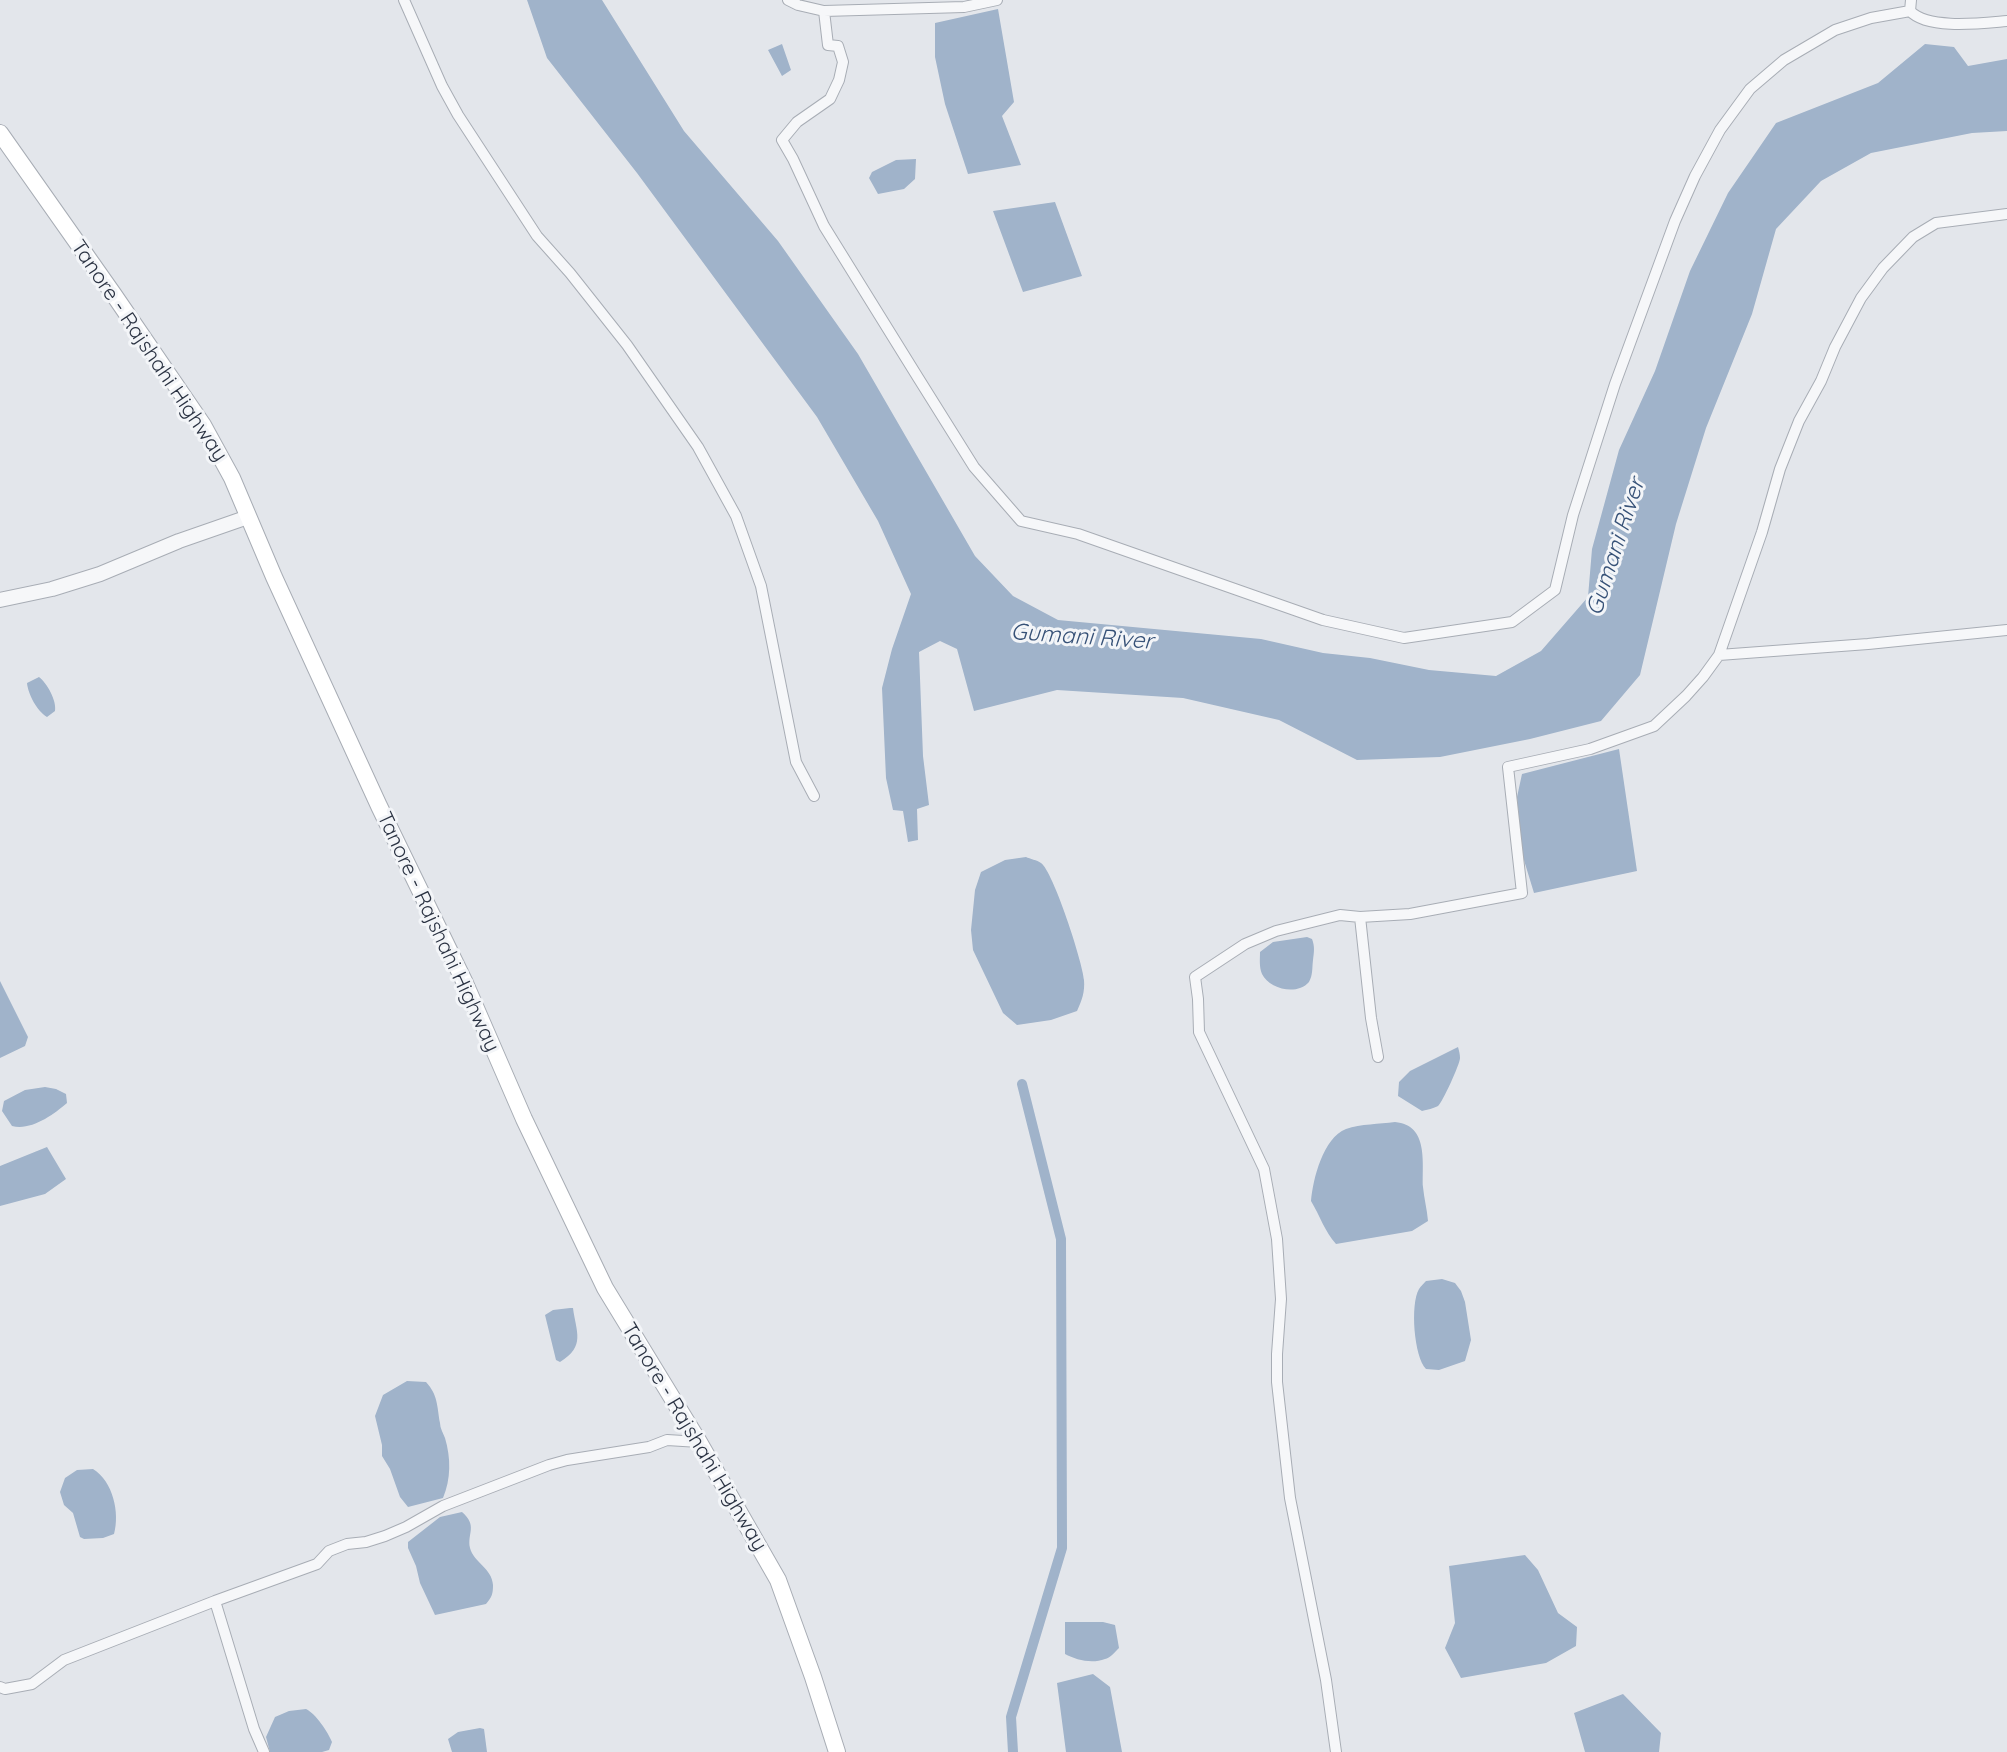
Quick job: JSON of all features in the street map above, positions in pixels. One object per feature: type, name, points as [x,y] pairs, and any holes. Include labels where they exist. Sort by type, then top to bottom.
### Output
[{"type":"main road","name":"Tanore - Rajshahi Highway","points":[[0,133],[203,425],[232,478],[379,806],[465,983],[524,1119],[605,1288],[778,1580],[837,1752]]},
{"type":"street","points":[[404,0],[442,86],[458,115],[537,236],[627,345],[698,447],[736,516],[761,586],[796,762],[814,796]]},
{"type":"street","points":[[789,0],[797,5],[824,11],[964,7],[997,0]]},
{"type":"street","points":[[824,11],[828,45],[838,46],[842,62],[839,80],[830,99],[797,122],[782,139],[824,226],[917,376],[974,467],[1021,522],[1078,534],[1323,620],[1404,638],[1512,622],[1555,590],[1573,515],[1615,384],[1675,221],[1720,130],[1750,89],[1784,60],[1835,30],[1911,6],[1916,18],[1935,23],[2007,21]]},
{"type":"street","points":[[1336,1752],[1326,1680],[1290,1498],[1277,1382],[1281,1298],[1277,1239],[1265,1169],[1199,1032],[1195,977],[1245,944],[1276,930],[1340,915],[1360,917],[1410,914],[1522,892],[1508,767],[1590,749],[1654,726],[1695,687],[1719,655],[1762,532],[1780,468],[1799,421],[1861,298],[1883,268],[1913,237],[1936,223],[2007,214]]},
{"type":"street","points":[[0,600],[52,589],[100,574],[248,517]]},
{"type":"street","points":[[1719,655],[2007,630]]},
{"type":"street","points":[[1360,917],[1378,1058]]},
{"type":"street","points":[[0,1687],[5,1689],[32,1684],[64,1660],[317,1564],[329,1551],[347,1544],[385,1536],[443,1506],[549,1465],[649,1447],[667,1440],[699,1443]]},
{"type":"street","points":[[215,1601],[254,1729],[264,1752]]},
{"type":"water","name":"Gumani River","points":[[527,0],[602,0],[684,131],[778,241],[858,354],[975,556],[1013,596],[1058,620],[1261,639],[1323,653],[1370,658],[1429,670],[1496,676],[1541,651],[1588,597],[1592,549],[1619,450],[1655,371],[1690,271],[1728,193],[1776,123],[1878,83],[1925,44],[1954,47],[1968,66],[2007,59],[2007,131],[1972,133],[1871,153],[1821,181],[1776,229],[1752,314],[1706,428],[1676,524],[1640,675],[1601,721],[1440,757],[1357,760],[1279,720],[1183,698],[1057,690],[974,711],[957,649],[940,641],[919,652],[923,756],[929,805],[917,809],[918,840],[908,842],[903,811],[893,810],[886,778],[882,688],[911,594],[878,521],[817,417],[637,173],[547,58]]},
{"type":"water","points":[[998,9],[1014,102],[1002,116],[1021,165],[968,174],[945,104],[935,57],[935,23]]},
{"type":"water","points":[[782,44],[791,70],[782,76],[768,50]]},
{"type":"water","points":[[916,159],[915,179],[904,189],[878,194],[869,178],[872,172],[896,160]]},
{"type":"water","points":[[1055,202],[1082,276],[1023,292],[993,211]]},
{"type":"water","points":[[39,677],[54,702],[55,711],[47,717],[31,697],[27,683]]},
{"type":"water","points":[[1619,749],[1637,871],[1534,893],[1523,857],[1517,797],[1522,774]]},
{"type":"water","points":[[1026,857],[1041,863],[1053,882],[1079,956],[1084,988],[1077,1011],[1051,1020],[1017,1025],[1003,1013],[973,950],[971,930],[975,890],[981,872],[1005,860]]},
{"type":"water","points":[[1307,937],[1312,939],[1314,947],[1309,982],[1291,990],[1271,984],[1260,969],[1260,952],[1273,942]]},
{"type":"water","points":[[0,981],[28,1037],[25,1046],[0,1058]]},
{"type":"water","points":[[1458,1047],[1459,1062],[1438,1106],[1422,1111],[1398,1096],[1399,1082],[1410,1071]]},
{"type":"water","points":[[45,1087],[66,1094],[67,1103],[34,1124],[12,1126],[2,1111],[4,1101],[25,1090]]},
{"type":"water","points":[[1395,1122],[1414,1130],[1419,1138],[1428,1221],[1412,1231],[1336,1244],[1311,1201],[1317,1171],[1325,1150],[1338,1134],[1346,1129]]},
{"type":"water","points":[[47,1147],[66,1179],[45,1194],[0,1206],[0,1166]]},
{"type":"water","points":[[1442,1279],[1455,1283],[1461,1291],[1471,1340],[1465,1361],[1439,1370],[1426,1369],[1416,1342],[1416,1296],[1426,1281]]},
{"type":"water","points":[[573,1308],[576,1344],[560,1362],[556,1360],[545,1315],[553,1310]]},
{"type":"water","points":[[407,1381],[426,1382],[433,1392],[449,1461],[448,1483],[443,1498],[408,1507],[400,1497],[382,1456],[375,1416],[383,1395]]},
{"type":"water","points":[[93,1469],[106,1481],[110,1489],[116,1526],[114,1534],[103,1538],[84,1539],[80,1537],[73,1513],[64,1505],[60,1492],[65,1478],[77,1470]]},
{"type":"water","points":[[462,1512],[470,1521],[469,1543],[472,1553],[492,1579],[491,1597],[486,1604],[435,1615],[420,1583],[408,1542],[440,1517]]},
{"type":"water","points":[[1525,1555],[1538,1570],[1558,1613],[1577,1627],[1576,1646],[1546,1663],[1461,1678],[1445,1648],[1455,1623],[1449,1566]]},
{"type":"water","points":[[1065,1622],[1103,1622],[1115,1625],[1119,1648],[1109,1657],[1095,1661],[1069,1656],[1065,1654]]},
{"type":"water","points":[[1093,1674],[1110,1687],[1122,1752],[1066,1752],[1057,1683]]},
{"type":"water","points":[[1623,1694],[1661,1733],[1659,1752],[1585,1752],[1574,1713]]},
{"type":"water","points":[[306,1709],[328,1733],[332,1742],[329,1750],[270,1752],[266,1737],[275,1717],[289,1711]]},
{"type":"water","points":[[484,1729],[487,1752],[452,1752],[448,1739],[458,1732]]},
{"type":"waterway","points":[[1013,1752],[1011,1717],[1062,1548],[1061,1239],[1022,1084]]}]
